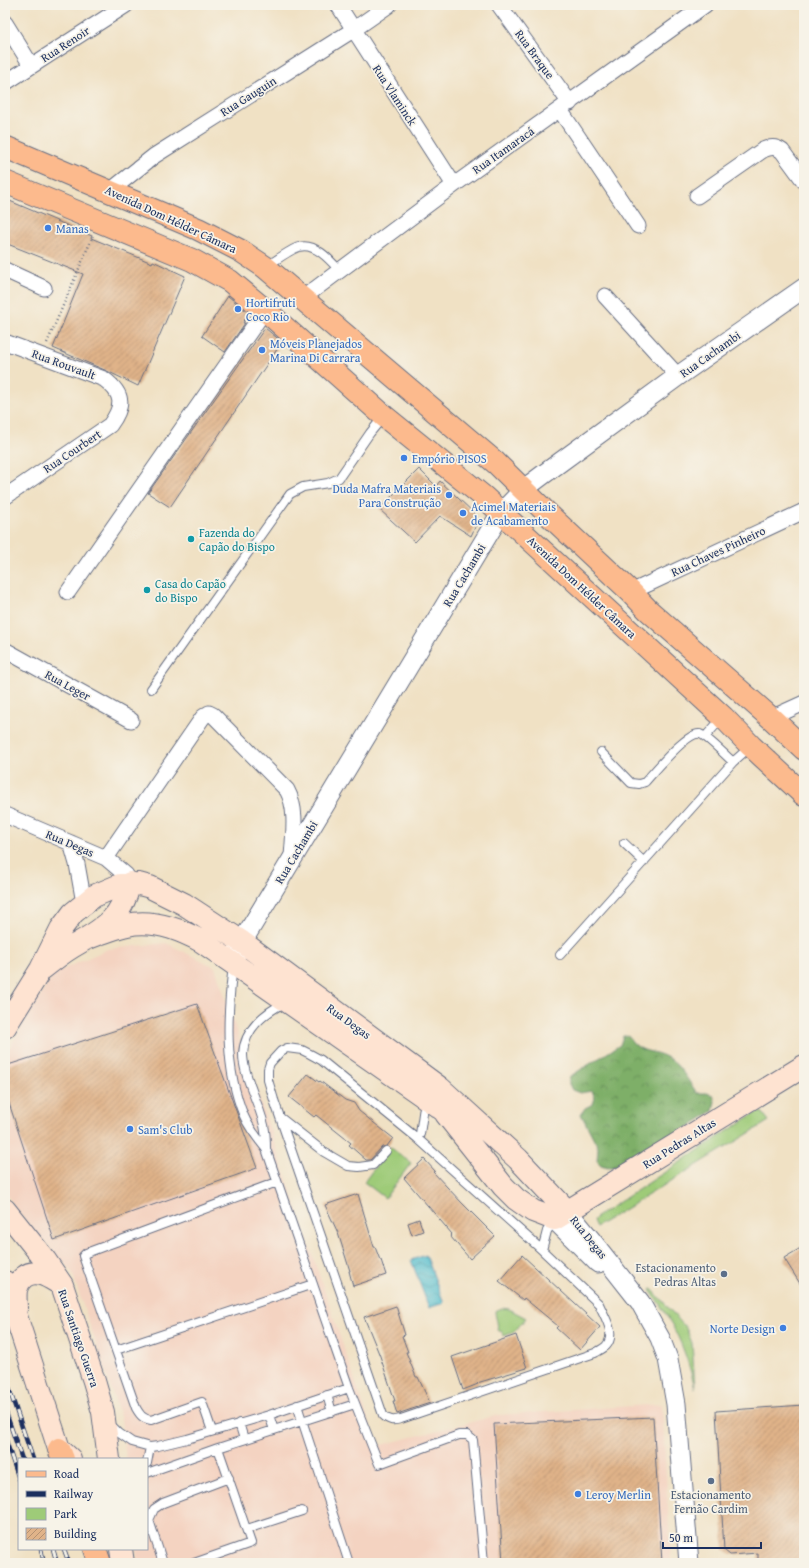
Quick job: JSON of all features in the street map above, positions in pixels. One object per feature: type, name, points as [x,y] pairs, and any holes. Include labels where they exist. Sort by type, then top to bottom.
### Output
[{"type":"main road","name":"Avenida Dom Hélder Câmara","points":[[5,147],[110,191],[218,239],[241,251],[265,267],[496,463],[648,610],[804,749]]},
{"type":"main road","name":"Avenida Dom Hélder Câmara","points":[[5,182],[99,220],[212,270],[230,281],[265,310],[384,416],[484,497],[723,717],[751,746],[804,795]]},
{"type":"main road","points":[[590,594],[601,599],[610,600],[631,592]]},
{"type":"main road","points":[[5,1027],[42,969],[62,929],[73,913],[84,903],[103,891],[130,883],[120,910],[112,921],[101,931],[59,956],[42,969]]},
{"type":"main road","name":"Rua Degas","points":[[130,883],[150,887],[164,892],[237,952],[288,1001],[443,1110],[503,1186],[516,1199],[533,1211],[561,1216]]},
{"type":"main road","points":[[88,938],[129,924],[146,924],[166,926],[182,931],[201,941],[237,952]]},
{"type":"main road","name":"Rua Degas","points":[[237,952],[449,1095],[518,1158],[561,1216]]},
{"type":"main road","name":"Rua Pedras Altas","points":[[561,1216],[804,1066]]},
{"type":"main road","name":"Rua Santiago Guerra","points":[[5,1210],[45,1260],[62,1285],[103,1412],[109,1458]]},
{"type":"main road","points":[[16,1314],[16,1288],[20,1280],[27,1274],[36,1273],[44,1275],[62,1285]]},
{"type":"main road","points":[[5,1282],[64,1456]]},
{"type":"main road","points":[[95,1550],[100,1563]]},
{"type":"main road","points":[[121,1550],[123,1563]]},
{"type":"street","name":"Rua Renoir","points":[[5,83],[126,5]]},
{"type":"street","name":"Rua Vlaminck","points":[[338,5],[454,185]]},
{"type":"street","name":"Rua Gauguin","points":[[110,191],[154,156],[353,30],[389,5]]},
{"type":"street","name":"Rua Braque","points":[[499,5],[565,106],[638,226]]},
{"type":"street","name":"Rua Itamaracá","points":[[303,298],[454,185],[705,5]]},
{"type":"street","points":[[5,23],[31,65]]},
{"type":"street","points":[[697,196],[763,150],[770,147],[777,148],[782,151],[804,181]]},
{"type":"street","points":[[5,270],[44,288]]},
{"type":"street","name":"Rua Cachambi","points":[[237,952],[292,858],[501,513],[524,489],[678,376],[804,288]]},
{"type":"street","points":[[605,296],[678,376]]},
{"type":"street","points":[[68,592],[265,310]]},
{"type":"street","name":"Rua Rouvault","points":[[5,342],[104,379],[114,386],[119,394]]},
{"type":"street","name":"Rua Courbert","points":[[5,497],[110,425],[117,416],[121,403],[119,394]]},
{"type":"street","name":"Rua Chaves Pinheiro","points":[[631,592],[804,511]]},
{"type":"street","name":"Rua Leger","points":[[5,650],[131,720]]},
{"type":"street","points":[[771,718],[804,703]]},
{"type":"street","points":[[106,858],[203,716],[209,713],[213,715],[287,790],[292,799],[294,815],[292,858]]},
{"type":"street","name":"Rua Degas","points":[[5,816],[106,858],[126,875],[130,883]]},
{"type":"street","points":[[71,843],[77,864],[84,903]]},
{"type":"street","name":"Rua Degas","points":[[561,1216],[576,1243],[640,1302],[660,1338],[668,1359],[676,1404],[689,1563]]},
{"type":"lane","points":[[265,267],[300,246],[314,248],[327,256],[340,271]]},
{"type":"lane","points":[[151,689],[290,494],[303,487],[328,483],[339,478],[370,433],[384,416]]},
{"type":"lane","points":[[705,737],[723,717]]},
{"type":"lane","points":[[601,752],[631,783],[639,784],[645,782],[676,748],[696,733],[705,737],[733,762]]},
{"type":"lane","points":[[560,955],[733,762],[751,746]]},
{"type":"lane","points":[[624,843],[644,862]]},
{"type":"lane","points":[[237,952],[230,994],[230,1059],[234,1081],[244,1116],[266,1149]]},
{"type":"lane","points":[[288,1001],[262,1017],[249,1034],[244,1044],[243,1055],[245,1067],[264,1124],[266,1149],[349,1388],[379,1464],[459,1435],[467,1435],[474,1444],[481,1562]]},
{"type":"lane","points":[[291,1048],[302,1050],[321,1060],[417,1138],[542,1250],[599,1304],[608,1323],[610,1339],[605,1346],[595,1353],[401,1419],[393,1421],[387,1419],[383,1415],[281,1118],[268,1080],[268,1069],[270,1063],[281,1051],[291,1048]]},
{"type":"lane","points":[[417,1138],[420,1134],[425,1098]]},
{"type":"lane","points":[[281,1118],[324,1152],[348,1166],[359,1167],[373,1165],[386,1151]]},
{"type":"lane","points":[[212,1431],[202,1402],[151,1420],[140,1415],[136,1408],[84,1261],[84,1254],[278,1182]]},
{"type":"lane","points":[[542,1250],[547,1231],[561,1216]]},
{"type":"lane","points":[[116,1350],[313,1284]]},
{"type":"lane","points":[[103,1412],[109,1423],[119,1433],[132,1442],[150,1447],[187,1439],[239,1424],[349,1388]]},
{"type":"lane","points":[[326,1395],[332,1412]]},
{"type":"lane","points":[[148,1473],[244,1439],[302,1422],[355,1404]]},
{"type":"lane","points":[[297,1406],[349,1563]]},
{"type":"lane","points":[[269,1415],[274,1430]]},
{"type":"lane","points":[[239,1424],[244,1439]]},
{"type":"lane","points":[[148,1458],[150,1447]]},
{"type":"lane","points":[[194,1563],[252,1543],[218,1448]]},
{"type":"lane","points":[[163,1563],[149,1520],[154,1509],[163,1503],[229,1478]]},
{"type":"lane","points":[[247,1529],[302,1511]]},
{"type":"path","points":[[42,356],[99,220]]},
{"type":"shaded area","points":[[166,943],[215,967],[377,1446],[499,1415],[662,1404],[671,1563],[138,1563],[136,1550],[148,1550],[148,1458],[126,1458],[121,1419],[72,1272],[18,1212],[5,1192],[5,1055],[53,974],[108,949]]},
{"type":"green space","points":[[623,1036],[628,1036],[637,1046],[642,1049],[668,1058],[680,1069],[697,1093],[707,1093],[713,1095],[715,1101],[713,1111],[634,1162],[616,1167],[608,1167],[601,1165],[597,1161],[598,1147],[581,1114],[585,1108],[593,1104],[595,1098],[592,1091],[580,1093],[572,1090],[569,1084],[569,1077],[620,1045]]},
{"type":"green space","points":[[762,1112],[769,1121],[596,1227],[593,1220],[595,1218],[752,1115]]},
{"type":"green space","points":[[390,1147],[411,1163],[385,1198],[364,1182]]},
{"type":"green space","points":[[652,1289],[686,1328],[692,1343],[695,1388],[678,1336],[650,1290]]},
{"type":"green space","points":[[502,1308],[509,1309],[526,1318],[514,1332],[504,1336],[502,1332],[497,1330],[498,1325],[495,1314],[495,1311]]},
{"type":"water","points":[[426,1255],[444,1303],[429,1308],[411,1260]]},
{"type":"building","points":[[5,199],[92,236],[91,238],[152,263],[153,261],[185,276],[138,386],[53,348],[83,274],[5,243]]},
{"type":"building","points":[[228,296],[249,313],[243,323],[245,323],[225,352],[202,336]]},
{"type":"building","points":[[265,328],[282,342],[170,507],[148,493]]},
{"type":"building","points":[[419,469],[436,486],[440,481],[475,514],[477,523],[471,536],[440,516],[415,542],[379,509]]},
{"type":"building","name":"Sam's Club","points":[[197,1004],[257,1168],[54,1240],[5,1091],[5,1066]]},
{"type":"building","points":[[308,1074],[345,1100],[354,1103],[359,1111],[393,1138],[387,1146],[382,1147],[370,1160],[366,1160],[349,1145],[351,1143],[316,1115],[314,1117],[289,1097]]},
{"type":"building","points":[[424,1159],[435,1171],[433,1172],[495,1236],[470,1259],[450,1236],[452,1234],[404,1178]]},
{"type":"building","points":[[358,1194],[374,1247],[381,1260],[386,1275],[353,1286],[338,1233],[325,1205]]},
{"type":"building","points":[[419,1219],[423,1231],[412,1235],[408,1223]]},
{"type":"building","points":[[804,1246],[804,1290],[784,1258]]},
{"type":"building","points":[[522,1255],[600,1327],[580,1350],[556,1328],[558,1326],[524,1298],[523,1300],[499,1281]]},
{"type":"building","points":[[396,1306],[405,1335],[402,1336],[408,1352],[406,1352],[416,1377],[418,1377],[430,1403],[397,1414],[393,1401],[395,1401],[380,1356],[364,1317]]},
{"type":"building","points":[[516,1335],[527,1368],[477,1383],[478,1384],[463,1390],[452,1357]]},
{"type":"building","points":[[804,1405],[804,1563],[758,1563],[758,1553],[730,1555],[724,1550],[716,1411]]},
{"type":"building","name":"Leroy Merlin","points":[[653,1417],[662,1563],[503,1563],[494,1424]]},
{"type":"railway","points":[[5,1377],[33,1458]]},
{"type":"railway","points":[[5,1410],[22,1458]]},
{"type":"railway","points":[[5,1438],[18,1476]]},
{"type":"railway","points":[[41,1550],[44,1563]]},
{"type":"railway","points":[[53,1550],[57,1563]]},
{"type":"railway","points":[[64,1550],[69,1563]]},
{"type":"place","name":"Manas","points":[[48,228]]},
{"type":"place","name":"Hortifruti Coco Rio","points":[[238,309]]},
{"type":"place","name":"Móveis Planejados Marina Di Carrara","points":[[262,350]]},
{"type":"place","name":"Empório PISOS","points":[[404,458]]},
{"type":"place","name":"Duda Mafra Materiais Para Construção","points":[[449,495]]},
{"type":"place","name":"Acimel Materiais de Acabamento","points":[[463,513]]},
{"type":"place","name":"Fazenda do Capão do Bispo","points":[[191,539]]},
{"type":"place","name":"Casa do Capão do Bispo","points":[[147,590]]},
{"type":"place","name":"Sam's Club","points":[[130,1129]]},
{"type":"place","name":"Estacionamento Pedras Altas","points":[[724,1274]]},
{"type":"place","name":"Norte Design","points":[[783,1328]]},
{"type":"place","name":"Estacionamento Fernão Cardim","points":[[711,1481]]},
{"type":"place","name":"Leroy Merlin","points":[[578,1494]]}]
